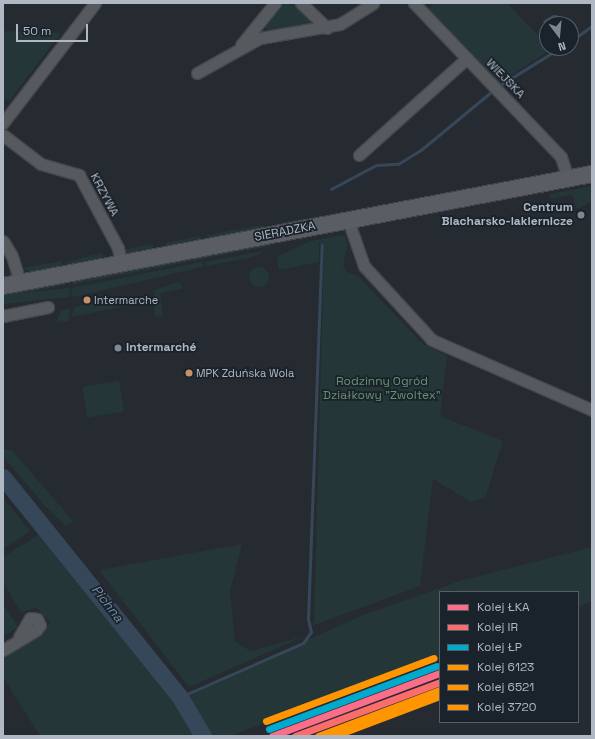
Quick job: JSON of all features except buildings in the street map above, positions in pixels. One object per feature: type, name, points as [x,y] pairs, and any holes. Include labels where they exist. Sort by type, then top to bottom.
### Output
[{"type":"main road","name":"SIERADZKA","points":[[3,286],[592,174]]},
{"type":"street","points":[[3,123],[95,3]]},
{"type":"street","points":[[239,47],[275,3]]},
{"type":"street","points":[[301,3],[327,28]]},
{"type":"street","points":[[197,73],[239,47],[281,32],[327,28],[352,20],[373,3]]},
{"type":"street","name":"WIEJSKA","points":[[414,3],[561,157],[568,178]]},
{"type":"street","points":[[359,155],[467,58]]},
{"type":"street","name":"KRZYWA","points":[[3,135],[40,164],[79,175],[118,248],[121,263]]},
{"type":"street","points":[[348,220],[364,266],[432,340],[592,410]]},
{"type":"street","points":[[3,241],[20,283]]},
{"type":"street","points":[[3,316],[48,308]]},
{"type":"street","points":[[3,650],[19,637]]},
{"type":"green space","points":[[281,3],[294,3],[313,25],[267,30],[264,23]]},
{"type":"green space","points":[[434,3],[507,3],[539,36],[539,56],[540,56],[500,83],[428,8]]},
{"type":"green space","points":[[3,31],[61,33],[10,100],[3,99]]},
{"type":"green space","points":[[552,173],[283,225],[282,222],[343,213]]},
{"type":"green space","points":[[592,186],[592,201],[577,209],[572,195],[550,199],[550,194]]},
{"type":"green space","points":[[263,225],[263,229],[208,240],[207,235]]},
{"type":"green space","name":"Rodzinny Ogród Działkowy \"Zwoltex\"","points":[[345,235],[348,244],[343,265],[346,271],[358,276],[423,344],[447,356],[440,416],[503,441],[485,498],[471,502],[433,479],[420,586],[314,625],[324,243],[319,243],[319,262],[279,270],[277,257],[311,241]]},
{"type":"green space","points":[[200,236],[201,241],[167,248],[166,243]]},
{"type":"green space","points":[[270,241],[271,246],[73,284],[72,280]]},
{"type":"green space","points":[[153,244],[152,251],[131,256],[121,250]]},
{"type":"green space","points":[[268,250],[253,257],[206,266],[205,262]]},
{"type":"green space","points":[[102,253],[104,261],[69,269],[67,262]]},
{"type":"green space","points":[[62,261],[63,268],[33,274],[23,268]]},
{"type":"green space","points":[[202,262],[203,267],[73,297],[71,288]]},
{"type":"green space","points":[[259,267],[266,270],[269,277],[266,284],[259,287],[252,284],[249,277],[252,270]]},
{"type":"green space","points":[[66,281],[66,285],[3,297],[26,288]]},
{"type":"green space","points":[[179,282],[183,288],[160,293],[163,316],[155,317],[154,290]]},
{"type":"green space","points":[[69,288],[70,297],[3,304],[3,295]]},
{"type":"green space","points":[[136,296],[141,303],[71,317],[75,307]]},
{"type":"green space","points":[[71,308],[68,321],[56,323],[61,310]]},
{"type":"green space","points":[[119,381],[124,412],[87,417],[82,387]]},
{"type":"green space","points":[[3,449],[12,450],[73,521],[66,526],[45,506],[3,456]]},
{"type":"green space","points":[[3,497],[30,531],[3,549]]},
{"type":"green space","points":[[48,529],[180,697],[363,615],[460,581],[592,547],[592,601],[579,607],[579,591],[439,591],[439,659],[230,736],[40,736],[3,677],[3,657],[50,623],[36,607],[21,613],[3,582],[3,557]]},
{"type":"green space","points":[[242,544],[230,591],[235,641],[250,651],[305,636],[189,687],[99,570]]},
{"type":"green space","points":[[3,604],[18,627],[3,637]]},
{"type":"waterway","points":[[579,35],[592,26]]},
{"type":"waterway","points":[[500,85],[547,56]]},
{"type":"waterway","points":[[331,189],[376,165],[398,164],[422,149],[492,91]]},
{"type":"waterway","points":[[180,697],[303,643],[311,632],[308,619],[322,244]]},
{"type":"waterway","name":"Pichna","points":[[3,477],[180,697],[203,736]]},
{"type":"rail line","name":"6521","points":[[266,721],[434,658]]},
{"type":"rail line","name":"ŁP","points":[[269,729],[437,666]]},
{"type":"rail line","name":"ŁKA","points":[[272,736],[439,673]]},
{"type":"rail line","name":"IR","points":[[295,736],[439,682]]},
{"type":"rail line","name":"6123","points":[[318,736],[439,690]]},
{"type":"rail line","name":"3720","points":[[334,736],[439,696]]},
{"type":"place","name":"Centrum Blacharsko-lakiernicze","points":[[581,215]]},
{"type":"place","name":"Intermarche","points":[[87,300]]},
{"type":"place","name":"Intermarché","points":[[118,348]]},
{"type":"place","name":"MPK Zduńska Wola","points":[[189,373]]}]
